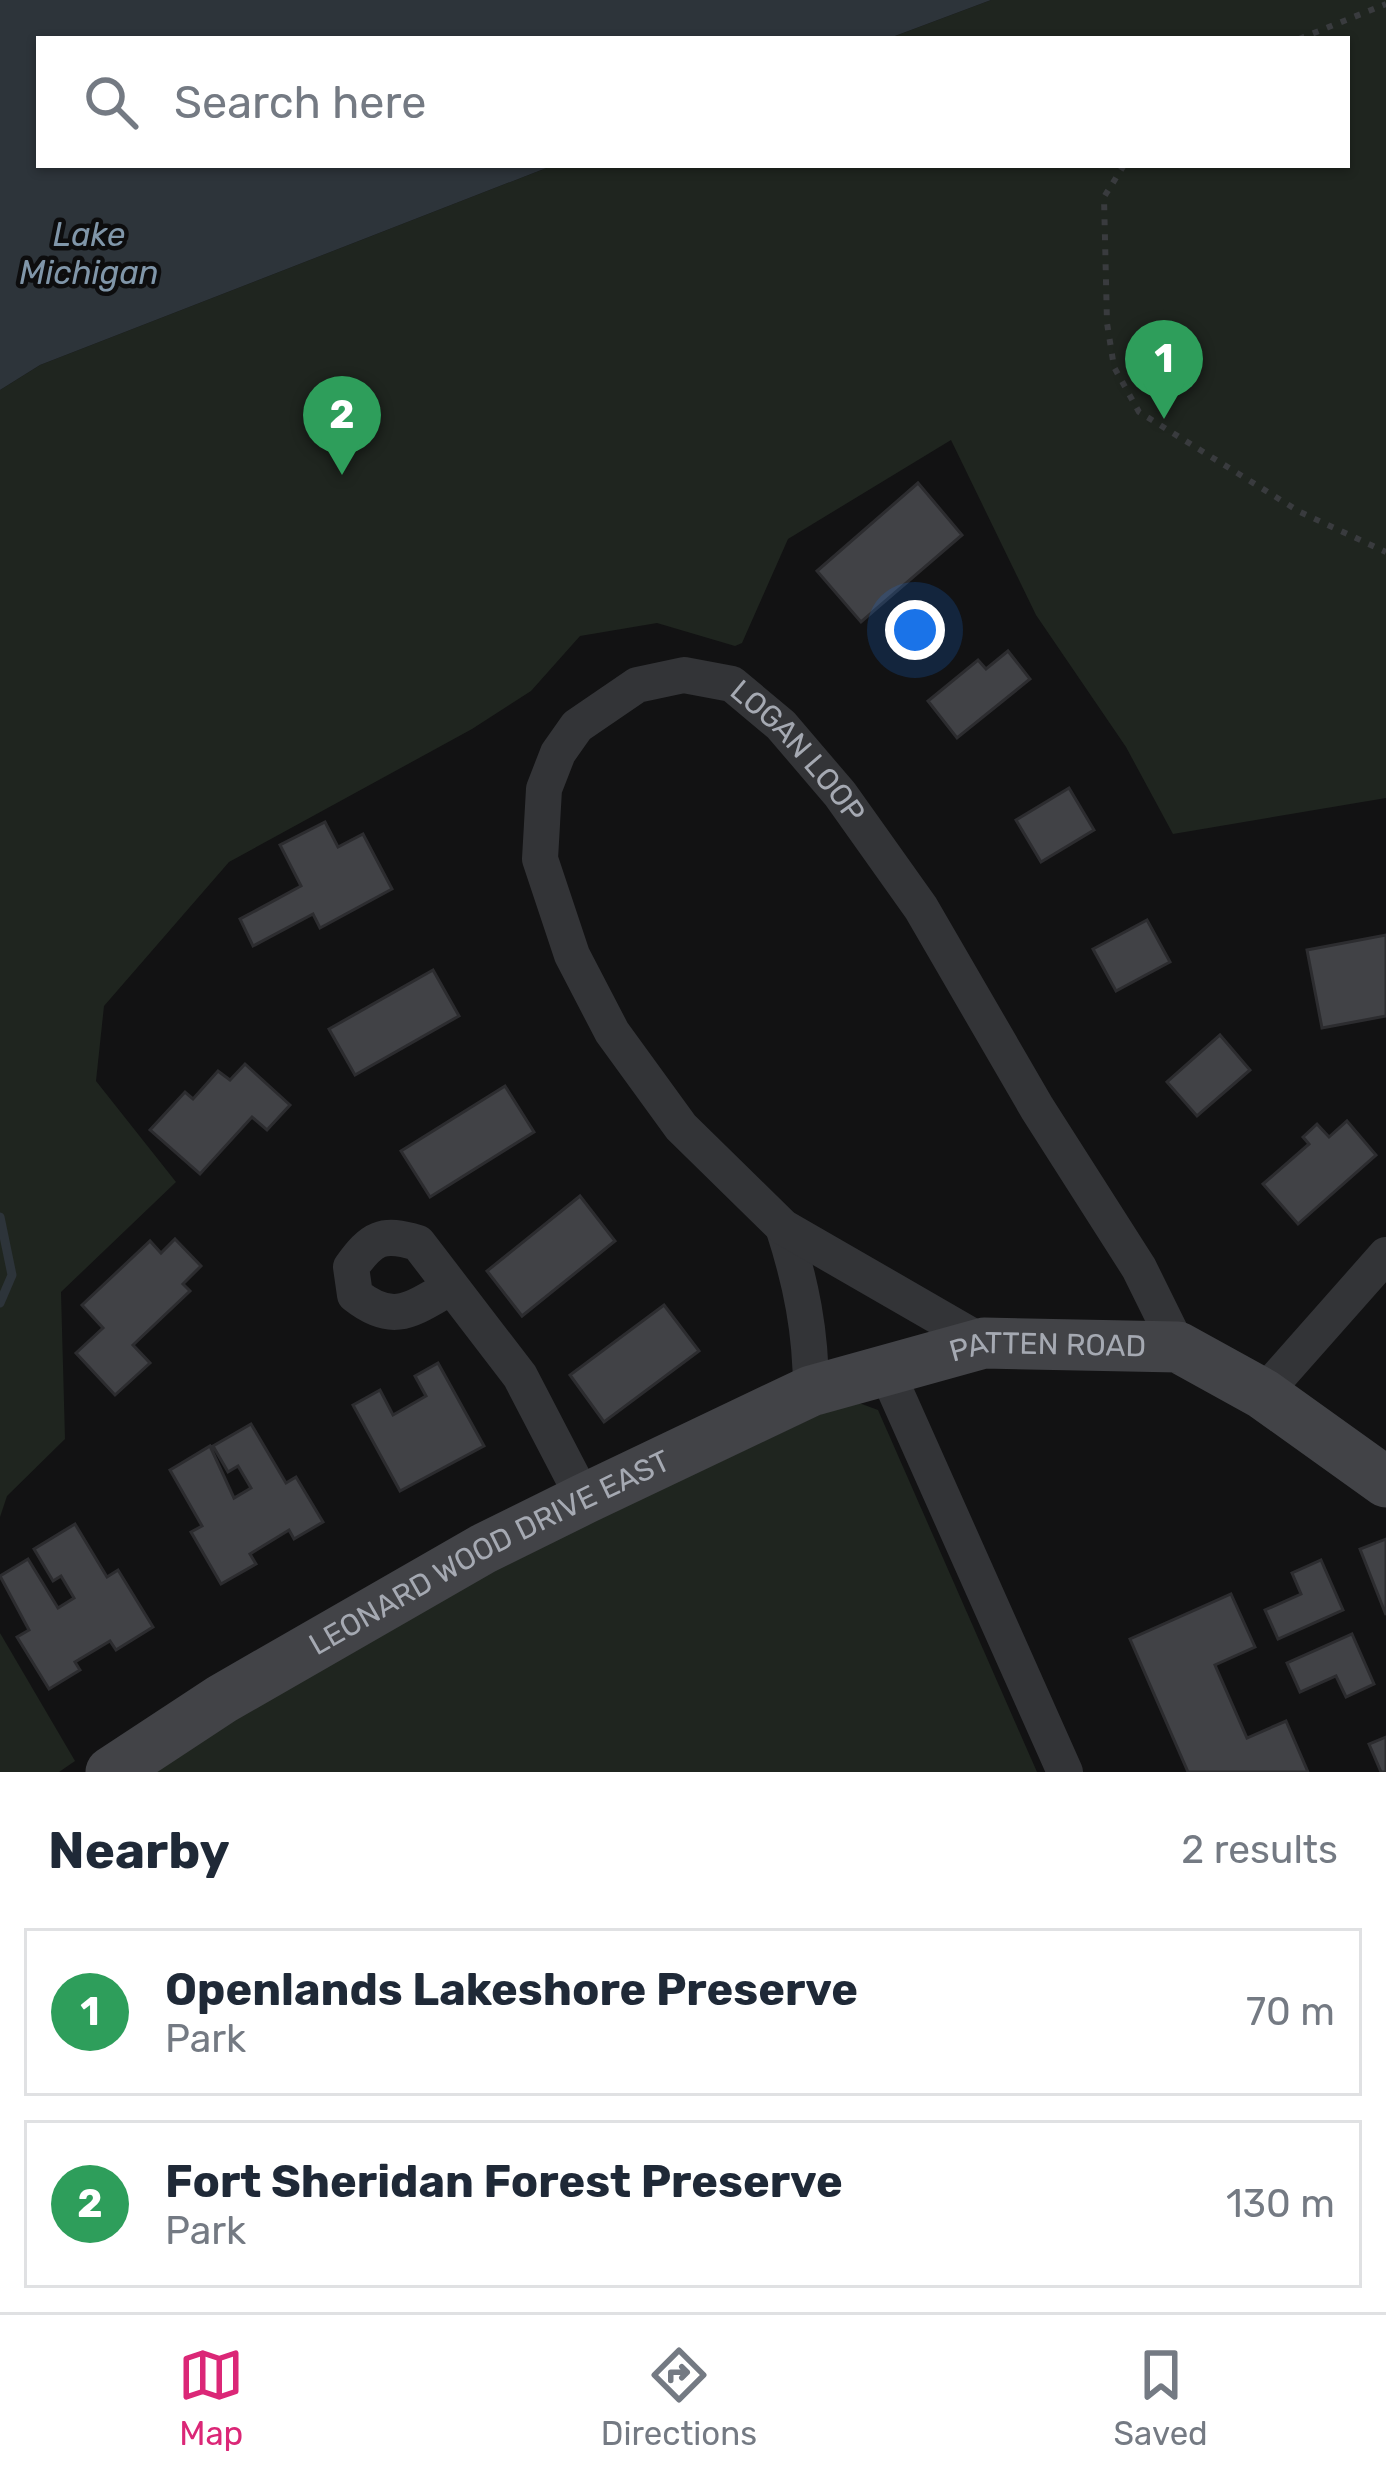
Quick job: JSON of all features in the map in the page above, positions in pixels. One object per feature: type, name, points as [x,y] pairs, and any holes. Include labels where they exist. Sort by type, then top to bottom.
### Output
[{"type":"street","name":"LOGAN LOOP","points":[[984,1343],[783,1226],[681,1127],[612,1032],[572,955],[540,859],[544,789],[558,753],[577,726],[637,686],[684,676],[732,684],[782,725],[839,794],[921,908],[1037,1108],[1139,1268],[1178,1347]]},
{"type":"street","name":"LOGAN LOOP","points":[[783,1226],[805,1303],[812,1390]]},
{"type":"street","points":[[1263,1394],[1386,1255]]},
{"type":"street","points":[[451,1288],[520,1376],[584,1499]]},
{"type":"street","name":"PATTEN ROAD","points":[[885,1368],[984,1343],[1178,1347],[1263,1394],[1386,1482]]},
{"type":"street","name":"LEONARD WOOD DRIVE EAST","points":[[111,1772],[222,1699],[483,1549],[812,1390],[885,1368]]},
{"type":"street","points":[[885,1368],[1065,1772]]},
{"type":"path","points":[[1307,36],[1386,4]]},
{"type":"path","points":[[1122,168],[1104,197],[1107,323],[1114,367],[1139,412],[1300,512],[1386,553]]},
{"type":"shaded area","points":[[991,0],[1386,0],[1386,798],[1173,834],[1126,747],[1036,615],[951,440],[788,539],[742,643],[735,646],[657,623],[580,636],[531,691],[472,729],[229,862],[104,1006],[96,1081],[176,1182],[61,1292],[65,1439],[7,1496],[0,1517],[0,390],[40,365],[546,168],[1350,168],[1350,36],[895,36]]},
{"type":"shaded area","points":[[851,1400],[878,1410],[1037,1772],[139,1772],[494,1568]]},
{"type":"shaded area","points":[[0,1633],[75,1761],[59,1772],[0,1772]]},
{"type":"water","name":"Lake Michigan","points":[[0,0],[991,0],[895,36],[36,36],[36,168],[546,168],[40,365],[0,390]]},
{"type":"building","points":[[918,483],[962,535],[861,622],[817,571]]},
{"type":"building","points":[[1008,651],[1030,679],[957,738],[928,701],[978,660],[986,669]]},
{"type":"building","points":[[1069,788],[1094,830],[1041,862],[1016,820]]},
{"type":"building","points":[[325,822],[338,847],[363,834],[392,889],[320,928],[313,914],[253,946],[240,919],[301,886],[280,845]]},
{"type":"building","points":[[1147,920],[1170,962],[1116,991],[1093,949]]},
{"type":"building","points":[[1386,935],[1386,1016],[1322,1028],[1307,950]]},
{"type":"building","points":[[433,970],[459,1016],[355,1075],[329,1029]]},
{"type":"building","points":[[1220,1035],[1250,1070],[1197,1116],[1167,1082]]},
{"type":"building","points":[[245,1064],[290,1105],[267,1130],[252,1117],[200,1174],[150,1130],[185,1092],[193,1099],[218,1071],[230,1080]]},
{"type":"building","points":[[505,1086],[534,1132],[430,1197],[401,1151]]},
{"type":"building","points":[[1347,1121],[1376,1155],[1298,1224],[1263,1184],[1309,1144],[1303,1137],[1317,1124],[1329,1137]]},
{"type":"building","points":[[580,1196],[615,1241],[522,1316],[487,1271]]},
{"type":"building","points":[[175,1239],[201,1266],[183,1284],[190,1291],[133,1345],[150,1363],[115,1395],[76,1353],[103,1328],[82,1305],[150,1241],[161,1253]]},
{"type":"building","points":[[664,1305],[699,1351],[604,1422],[570,1375]]},
{"type":"building","points":[[438,1363],[484,1446],[400,1491],[353,1405],[380,1390],[393,1415],[426,1396],[415,1376]]},
{"type":"building","points":[[251,1424],[286,1483],[296,1477],[323,1522],[294,1539],[289,1530],[250,1554],[256,1564],[221,1584],[191,1532],[202,1526],[170,1470],[210,1446],[234,1498],[251,1488],[238,1466],[228,1472],[213,1446]]},
{"type":"building","points":[[75,1524],[107,1577],[118,1570],[153,1627],[116,1650],[110,1641],[75,1662],[80,1670],[49,1689],[17,1637],[29,1630],[0,1576],[28,1559],[58,1608],[74,1598],[61,1576],[53,1581],[34,1549]]},
{"type":"building","points":[[1386,1539],[1386,1615],[1360,1549]]},
{"type":"building","points":[[1321,1560],[1343,1610],[1278,1639],[1265,1610],[1301,1594],[1292,1573]]},
{"type":"building","points":[[1231,1594],[1255,1647],[1215,1665],[1247,1738],[1286,1721],[1308,1772],[1188,1772],[1130,1639]]},
{"type":"building","points":[[1352,1634],[1374,1684],[1346,1697],[1336,1676],[1300,1692],[1287,1663]]},
{"type":"building","points":[[1386,1737],[1386,1772],[1381,1772],[1369,1744]]},
{"type":"waterway","points":[[0,1217],[12,1275],[0,1303]]},
{"type":"place","name":"Openlands Lakeshore Preserve","points":[[1164,419]]},
{"type":"place","name":"Fort Sheridan Forest Preserve","points":[[342,475]]}]
